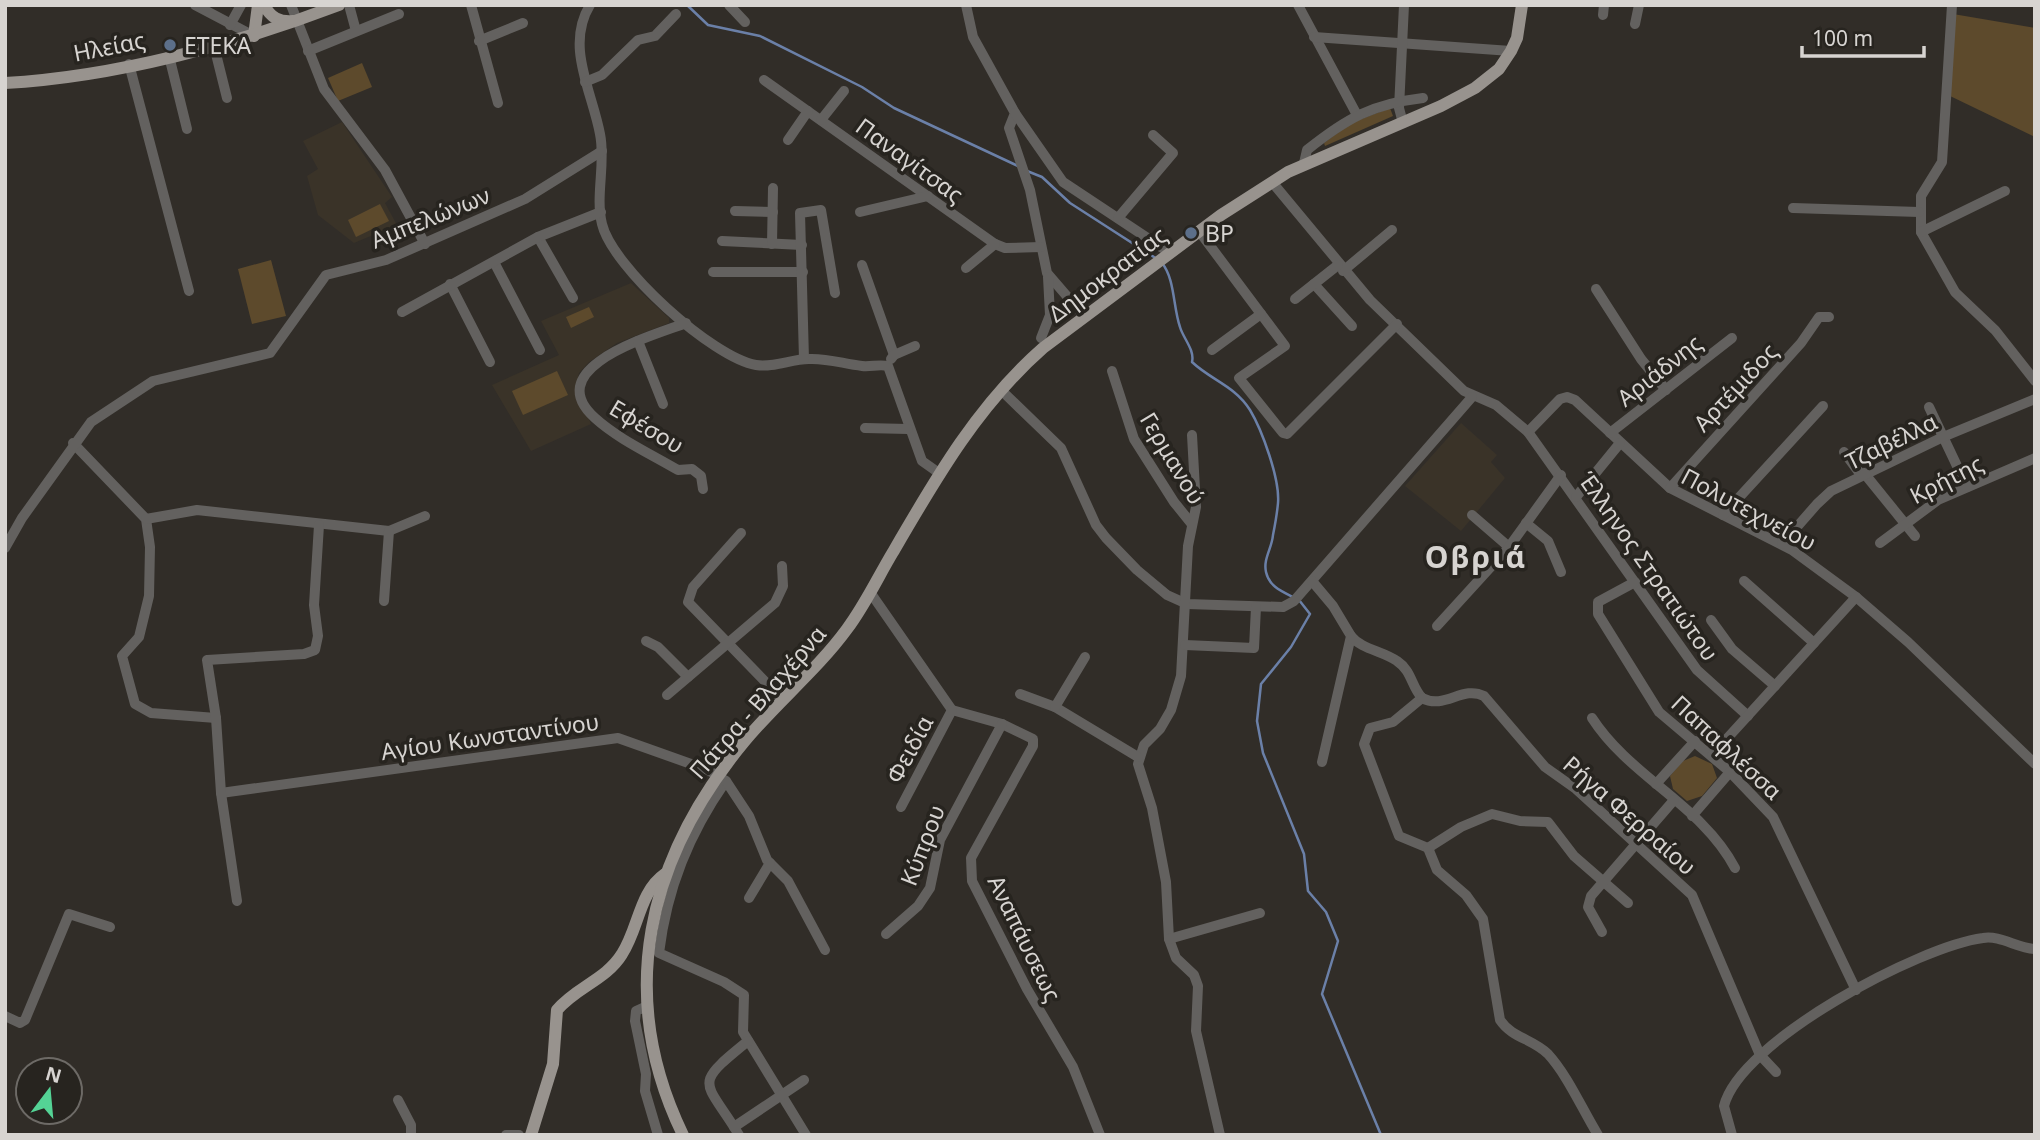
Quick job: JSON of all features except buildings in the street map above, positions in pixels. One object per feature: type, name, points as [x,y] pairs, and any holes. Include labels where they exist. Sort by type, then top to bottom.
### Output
[{"type":"main road","points":[[254,36],[258,5]]},
{"type":"main road","points":[[264,5],[269,15],[297,21]]},
{"type":"main road","name":"Ηλείας","points":[[5,83],[129,64],[214,46],[254,36],[339,5]]},
{"type":"main road","name":"Δημοκρατίας","points":[[939,473],[1001,390],[1027,362],[1199,231],[1304,163],[1403,123],[1475,88],[1499,69],[1511,51],[1522,5]]},
{"type":"main road","name":"Πάτρα - Βλαχέρνα","points":[[683,1135],[658,1074],[647,1006],[647,959],[665,874],[691,816],[782,699],[846,630],[939,473]]},
{"type":"main road","points":[[531,1135],[553,1064],[557,1010],[612,967],[630,939],[649,888],[665,874]]},
{"type":"street","points":[[195,5],[254,36]]},
{"type":"street","points":[[230,25],[242,5]]},
{"type":"street","points":[[291,5],[324,89],[386,170],[425,244]]},
{"type":"street","points":[[349,5],[356,31]]},
{"type":"street","points":[[471,5],[498,103]]},
{"type":"street","points":[[590,5],[579,32],[585,82],[602,151],[602,225],[628,270],[661,304],[751,364],[768,365],[804,359],[862,366],[888,366]]},
{"type":"street","points":[[729,5],[745,22]]},
{"type":"street","points":[[966,5],[976,44],[1015,113],[1060,178],[1118,218],[1163,258]]},
{"type":"street","points":[[1298,5],[1357,114]]},
{"type":"street","points":[[1403,123],[1399,101],[1404,5]]},
{"type":"street","points":[[1635,24],[1639,5]]},
{"type":"street","points":[[1952,5],[1942,162],[1922,192],[1919,212],[1922,232],[1955,292],[1995,330],[2035,381]]},
{"type":"street","points":[[308,51],[399,14]]},
{"type":"street","points":[[585,82],[602,75],[638,40],[655,36],[676,14]]},
{"type":"street","points":[[479,41],[523,23]]},
{"type":"street","points":[[1314,37],[1511,51]]},
{"type":"street","points":[[214,46],[227,98]]},
{"type":"street","points":[[169,56],[187,129]]},
{"type":"street","points":[[129,64],[189,291]]},
{"type":"street","name":"Παναγίτσας","points":[[764,80],[995,244],[1006,248],[1041,247]]},
{"type":"street","points":[[821,120],[844,91]]},
{"type":"street","points":[[1304,163],[1307,150],[1357,114],[1399,101],[1423,99]]},
{"type":"street","points":[[788,140],[808,111]]},
{"type":"street","points":[[1015,113],[1009,128],[1024,169],[1051,301],[1048,326],[1041,338]]},
{"type":"street","points":[[1118,218],[1173,153],[1153,135]]},
{"type":"street","name":"Αμπελώνων","points":[[5,548],[73,443],[91,422],[153,381],[270,353],[326,275],[386,260],[425,244],[525,199],[602,151]]},
{"type":"street","points":[[1272,182],[1341,268],[1397,324],[1472,397],[1496,405],[1528,432]]},
{"type":"street","points":[[772,244],[773,188]]},
{"type":"street","points":[[1922,232],[2005,191]]},
{"type":"street","points":[[860,212],[928,197]]},
{"type":"street","points":[[1793,208],[1919,212]]},
{"type":"street","points":[[804,359],[800,213],[821,210],[835,293]]},
{"type":"street","points":[[735,211],[774,212]]},
{"type":"street","points":[[402,312],[538,237],[601,212]]},
{"type":"street","points":[[1295,299],[1392,230]]},
{"type":"street","points":[[1199,231],[1285,346],[1239,378],[1280,430],[1287,433],[1397,324]]},
{"type":"street","points":[[538,237],[573,298]]},
{"type":"street","points":[[722,241],[802,245]]},
{"type":"street","points":[[966,268],[995,244]]},
{"type":"street","points":[[494,262],[540,350]]},
{"type":"street","points":[[862,265],[894,355]]},
{"type":"street","points":[[713,272],[803,272]]},
{"type":"street","points":[[1047,274],[1084,316]]},
{"type":"street","points":[[450,284],[490,362]]},
{"type":"street","points":[[1314,284],[1352,326]]},
{"type":"street","points":[[1595,289],[1641,359],[1666,390]]},
{"type":"street","points":[[1212,350],[1261,314]]},
{"type":"street","name":"Αρτέμιδος","points":[[1670,488],[1801,343],[1819,317],[1829,317]]},
{"type":"street","name":"Εφέσου","points":[[686,323],[603,358],[587,371],[581,383],[584,402],[590,413],[678,470],[692,469],[701,477],[703,489]]},
{"type":"street","name":"Αριάδνης","points":[[1610,433],[1732,338]]},
{"type":"street","points":[[638,341],[663,404]]},
{"type":"street","points":[[915,346],[894,355],[888,366],[908,429],[922,461],[939,473]]},
{"type":"street","name":"Γερμανού","points":[[1112,371],[1125,419],[1134,439],[1174,502],[1191,523]]},
{"type":"street","points":[[1001,390],[1061,448],[1096,525],[1147,579],[1175,600],[1187,604],[1256,607],[1283,607],[1298,598],[1472,397]]},
{"type":"street","name":"Πολυτεχνείου","points":[[1528,432],[1557,401],[1567,397],[1580,403],[1670,488],[1782,544],[1856,597],[1908,642],[2035,764]]},
{"type":"street","name":"Τζαβέλλα","points":[[1782,544],[1824,497],[1863,474],[2035,399]]},
{"type":"street","points":[[1723,515],[1823,406]]},
{"type":"street","points":[[1929,407],[1967,486]]},
{"type":"street","points":[[865,429],[908,429]]},
{"type":"street","name":"Έλληνος Στρατιώτου","points":[[1528,432],[1700,673],[1748,716]]},
{"type":"street","points":[[1138,758],[1171,709],[1179,686],[1185,645],[1191,523],[1196,507],[1192,435]]},
{"type":"street","points":[[73,443],[146,519],[150,547],[149,596],[139,638],[122,656],[133,700],[138,708],[147,712],[216,718]]},
{"type":"street","points":[[1576,496],[1620,443]]},
{"type":"street","points":[[1844,452],[1915,536]]},
{"type":"street","name":"Κρήτης","points":[[1880,543],[1938,500],[2035,458]]},
{"type":"street","points":[[1437,626],[1509,547],[1560,475]]},
{"type":"street","points":[[146,519],[197,510],[389,531],[425,516]]},
{"type":"street","points":[[1472,515],[1509,547]]},
{"type":"street","points":[[1526,523],[1548,541],[1561,572]]},
{"type":"street","points":[[237,901],[221,793],[216,718],[207,660],[304,654],[315,650],[318,636],[314,605],[320,525]]},
{"type":"street","points":[[384,601],[389,531]]},
{"type":"street","points":[[741,533],[693,587],[688,597],[690,606],[782,699]]},
{"type":"street","points":[[667,695],[775,603],[783,586],[782,566]]},
{"type":"street","points":[[1312,581],[1333,606],[1356,643],[1379,650],[1404,666],[1422,698],[1393,722],[1370,728],[1364,748],[1399,836],[1428,848],[1437,870],[1466,895],[1483,919],[1500,1020],[1508,1032],[1539,1046],[1550,1056],[1598,1135]]},
{"type":"street","points":[[1744,581],[1814,643]]},
{"type":"street","name":"Παπαφλέσσα","points":[[1635,582],[1598,602],[1598,614],[1659,712],[1730,772],[1761,802],[1778,825],[1856,990]]},
{"type":"street","points":[[870,592],[952,710]]},
{"type":"street","points":[[1712,755],[1856,597]]},
{"type":"street","points":[[1185,645],[1254,648],[1256,607]]},
{"type":"street","points":[[1711,621],[1732,649],[1775,685]]},
{"type":"street","points":[[1322,762],[1351,636]]},
{"type":"street","points":[[646,640],[658,647],[688,677]]},
{"type":"street","points":[[1055,707],[1085,657]]},
{"type":"street","name":"Ρήγα Φερραίου","points":[[1422,698],[1441,703],[1467,693],[1484,696],[1545,767],[1576,789],[1692,895],[1760,1055],[1776,1072]]},
{"type":"street","points":[[1020,694],[1055,707],[1138,758],[1152,808],[1166,882],[1169,939],[1176,958],[1197,980],[1196,1031],[1220,1135]]},
{"type":"street","name":"Αναπάυσεως","points":[[952,710],[1029,734],[1033,746],[971,858],[972,881],[1027,989],[1073,1067],[1100,1135]]},
{"type":"street","name":"Φειδία","points":[[901,807],[952,710]]},
{"type":"street","points":[[1592,718],[1612,746],[1722,845],[1735,868]]},
{"type":"street","name":"Κύπρου","points":[[886,934],[918,905],[930,888],[940,840],[1002,724]]},
{"type":"street","name":"Αγίου Κωνσταντίνου","points":[[221,793],[610,737],[669,755],[722,778]]},
{"type":"street","points":[[1656,784],[1695,741]]},
{"type":"street","points":[[1692,816],[1730,772]]},
{"type":"street","points":[[806,1135],[748,1041],[742,1024],[746,1001],[744,995],[724,982],[659,953],[664,916],[682,856],[722,778],[749,816],[770,863],[788,881],[825,950]]},
{"type":"street","points":[[1602,932],[1588,904],[1602,881],[1674,800]]},
{"type":"street","points":[[1428,848],[1468,823],[1492,814],[1520,821],[1546,821],[1553,825],[1574,856],[1628,903]]},
{"type":"street","points":[[748,898],[770,863]]},
{"type":"street","points":[[1169,939],[1260,913]]},
{"type":"street","points":[[5,1016],[20,1023],[25,1020],[69,914],[110,927]]},
{"type":"street","points":[[1732,1135],[1724,1111],[1726,1100],[1742,1074],[1760,1055],[1819,1011],[1909,963],[1976,939],[1989,937],[2013,946],[2035,949]]},
{"type":"street","points":[[647,1006],[636,1011],[635,1021],[645,1065],[645,1091],[658,1135]]},
{"type":"street","points":[[748,1041],[713,1069],[709,1080],[709,1091],[736,1131],[804,1080]]},
{"type":"street","points":[[398,1100],[411,1125],[411,1135]]},
{"type":"street","points":[[506,1135],[519,1135]]},
{"type":"shaded area","points":[[1953,14],[2035,28],[2035,137],[1948,95]]},
{"type":"shaded area","points":[[362,63],[372,87],[338,101],[328,78]]},
{"type":"shaded area","points":[[1390,108],[1393,116],[1325,146],[1324,143],[1351,123]]},
{"type":"shaded area","points":[[342,122],[392,197],[385,203],[397,225],[354,243],[318,215],[307,176],[318,169],[303,141]]},
{"type":"shaded area","points":[[380,204],[389,221],[356,237],[348,220]]},
{"type":"shaded area","points":[[271,260],[286,316],[252,324],[238,269]]},
{"type":"shaded area","points":[[631,283],[669,318],[669,323],[617,343],[589,362],[579,373],[576,387],[591,424],[531,451],[492,385],[559,355],[541,321]]},
{"type":"shaded area","points":[[589,307],[594,317],[571,328],[566,317]]},
{"type":"shaded area","points":[[557,371],[568,395],[523,415],[512,391]]},
{"type":"shaded area","points":[[1461,423],[1497,455],[1491,462],[1505,478],[1461,531],[1405,486]]},
{"type":"shaded area","points":[[1695,756],[1712,764],[1717,778],[1702,796],[1687,801],[1673,789],[1670,776],[1683,761]]},
{"type":"waterway","points":[[687,5],[708,25],[760,36],[862,87],[894,108],[1018,166]]},
{"type":"waterway","points":[[1027,171],[1042,177],[1070,203],[1157,259]]},
{"type":"waterway","points":[[1162,263],[1172,285],[1178,319],[1192,353],[1192,362],[1244,402],[1265,442],[1278,493],[1266,572],[1273,584],[1293,597]]},
{"type":"waterway","points":[[1299,600],[1310,614],[1291,647],[1261,684],[1257,721],[1263,753],[1304,854],[1308,891],[1326,912],[1338,941],[1322,994],[1381,1135]]},
{"type":"place","name":"ΕΤΕΚΑ","points":[[170,45]]},
{"type":"place","name":"BP","points":[[1191,233]]},
{"type":"district","name":"Οβριά","points":[[1476,556]]}]
